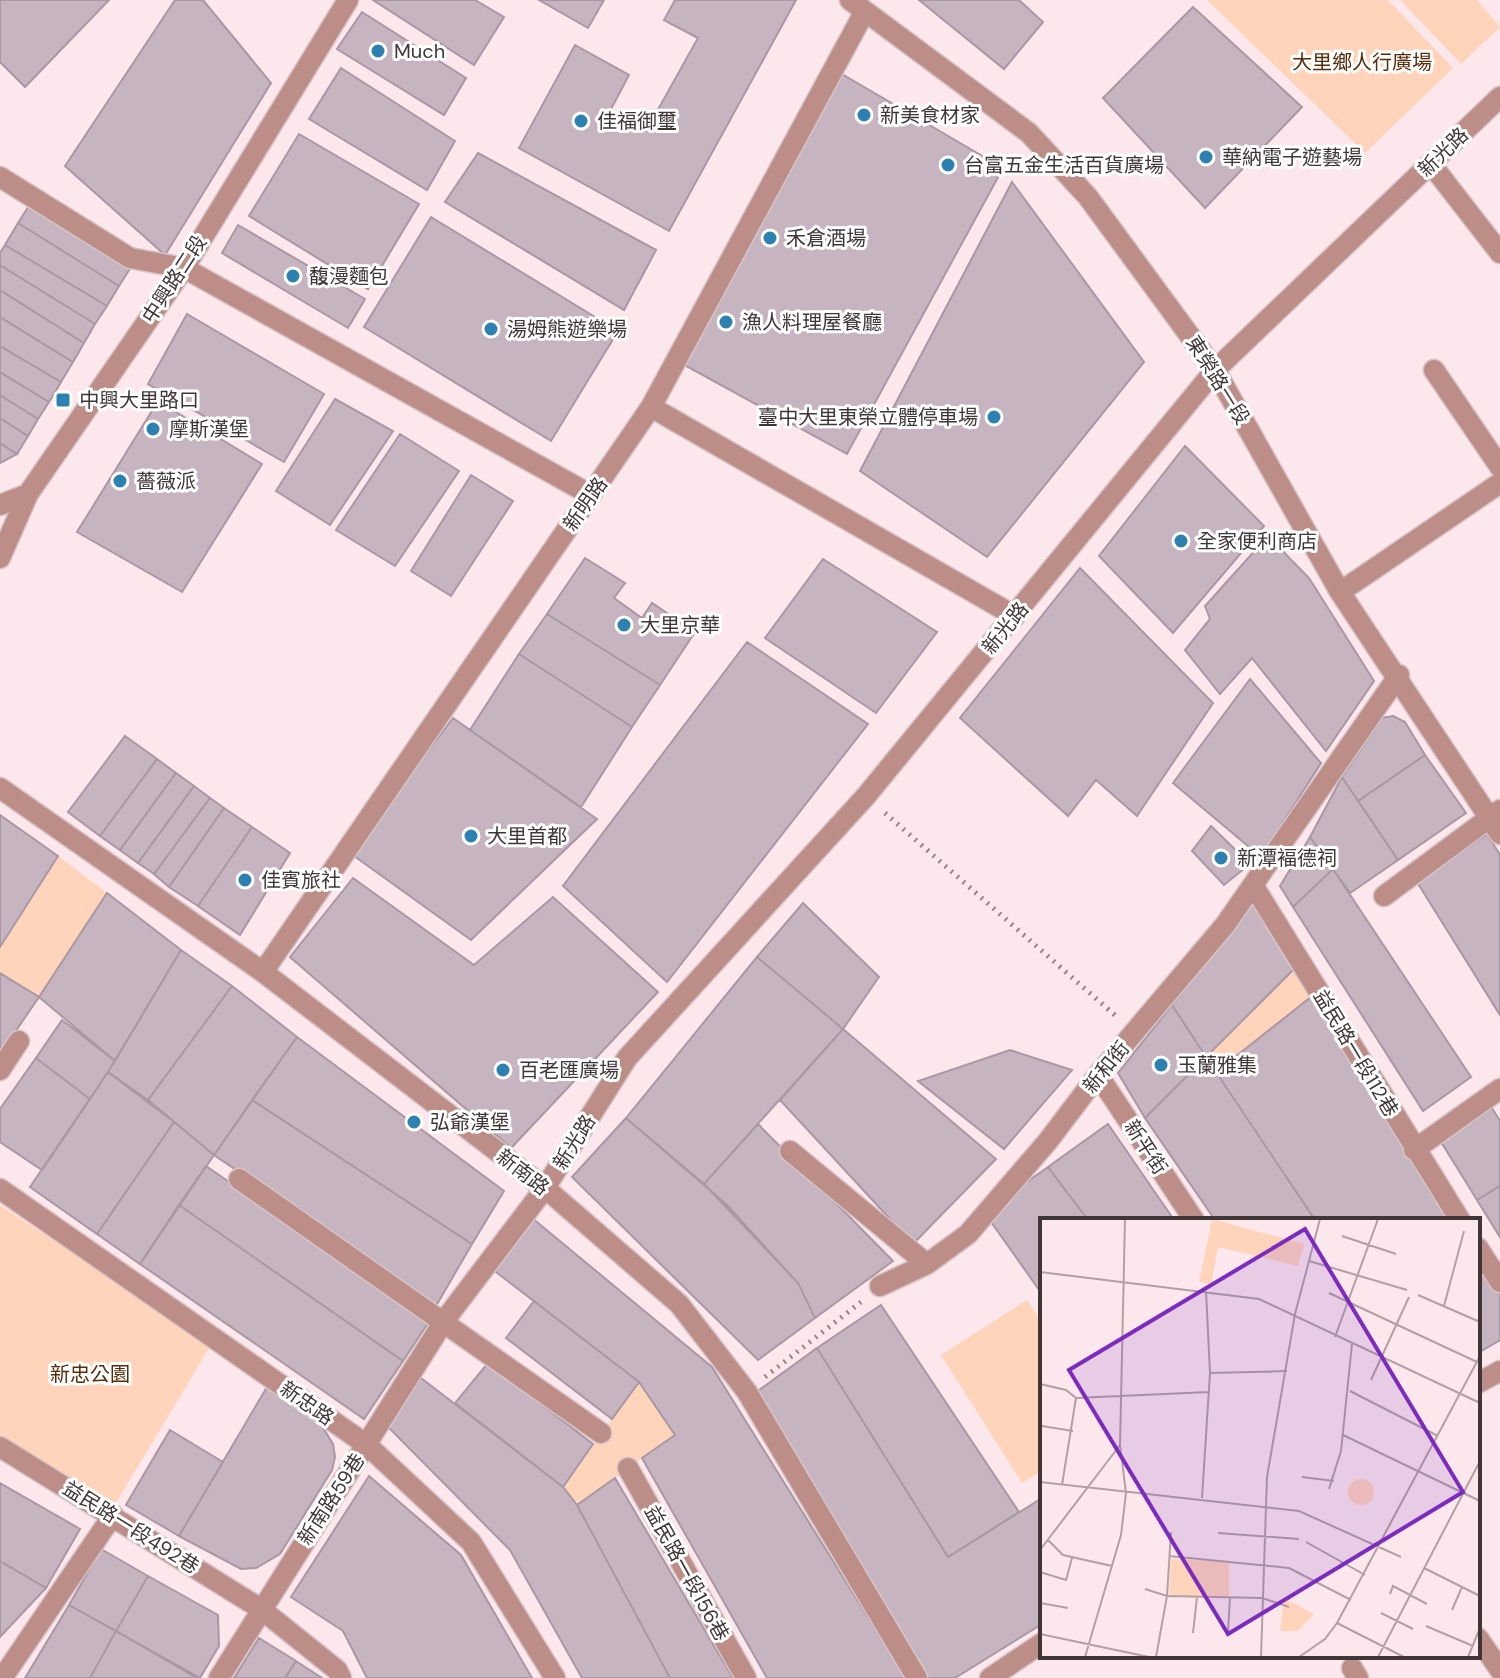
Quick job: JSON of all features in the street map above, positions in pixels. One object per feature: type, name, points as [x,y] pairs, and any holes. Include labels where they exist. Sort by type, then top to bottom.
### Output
[{"type":"street","name":"中興路二段","points":[[0,558],[28,494],[184,268],[348,0]]},
{"type":"street","name":"東榮路一段","points":[[858,6],[1029,133],[1088,197],[1215,370],[1340,592],[1496,821]]},
{"type":"street","name":"新明路","points":[[263,972],[651,407],[858,6]]},
{"type":"street","name":"新光路","points":[[545,1188],[627,1058],[866,796],[1215,370],[1500,97]]},
{"type":"street","points":[[1431,164],[1500,253]]},
{"type":"street","points":[[0,177],[130,258],[184,268],[591,495]]},
{"type":"street","points":[[1434,370],[1500,467]]},
{"type":"street","points":[[651,407],[1015,616]]},
{"type":"street","points":[[1340,592],[1500,483]]},
{"type":"street","points":[[0,505],[28,494]]},
{"type":"street","name":"新和街","points":[[880,1286],[927,1264],[968,1234],[1048,1141],[1253,885],[1399,675]]},
{"type":"street","name":"新南路","points":[[0,788],[263,972],[545,1188],[679,1304],[747,1392],[917,1678]]},
{"type":"street","points":[[1384,896],[1496,821]]},
{"type":"street","name":"益民路一段112巷","points":[[1253,885],[1459,1218]]},
{"type":"street","points":[[0,1070],[19,1041]]},
{"type":"street","name":"新平街","points":[[1098,1075],[1193,1218]]},
{"type":"street","points":[[1414,1150],[1500,1089]]},
{"type":"street","points":[[790,1151],[927,1264]]},
{"type":"street","points":[[239,1179],[601,1433]]},
{"type":"street","name":"新南路59巷","points":[[219,1678],[444,1321],[545,1188]]},
{"type":"street","name":"新忠路","points":[[0,1189],[367,1445],[471,1542],[555,1678]]},
{"type":"street","points":[[1480,1251],[1500,1282]]},
{"type":"street","points":[[1480,1382],[1500,1371]]},
{"type":"street","name":"益民路一段492巷","points":[[0,1447],[261,1609],[337,1670],[341,1678]]},
{"type":"street","name":"益民路一段156巷","points":[[628,1468],[746,1678]]},
{"type":"street","points":[[5,1674],[113,1515]]},
{"type":"street","points":[[1480,1641],[1500,1670]]},
{"type":"street","points":[[990,1678],[1040,1644]]},
{"type":"path","points":[[866,796],[1134,1032]]},
{"type":"path","points":[[747,1392],[880,1286]]},
{"type":"green space","name":"大里鄉人行廣場","points":[[1207,0],[1388,0],[1453,68],[1365,153]]},
{"type":"green space","points":[[1400,0],[1477,0],[1500,27],[1461,64]]},
{"type":"green space","points":[[58,856],[107,893],[39,997],[0,973],[0,947]]},
{"type":"green space","points":[[1298,965],[1316,993],[1216,1072],[1206,1057]]},
{"type":"green space","name":"新忠公園","points":[[0,1205],[211,1345],[111,1511],[0,1442]]},
{"type":"green space","points":[[1027,1300],[1040,1320],[1040,1472],[1022,1483],[941,1355]]},
{"type":"green space","points":[[639,1382],[675,1435],[577,1505],[563,1487]]},
{"type":"building","points":[[0,0],[109,0],[25,87],[0,62]]},
{"type":"building","points":[[175,0],[203,0],[271,83],[165,255],[65,166]]},
{"type":"building","points":[[373,0],[475,0],[504,17],[474,65]]},
{"type":"building","points":[[539,0],[604,0],[588,28]]},
{"type":"building","name":"佳福御璽","points":[[675,0],[796,0],[669,231],[519,148],[575,45],[629,75],[610,111],[646,131],[698,38],[664,20]]},
{"type":"building","points":[[919,0],[1019,0],[1043,22],[1004,69]]},
{"type":"building","name":"華納電子遊藝場","points":[[1193,7],[1302,107],[1205,208],[1103,98]]},
{"type":"building","points":[[362,12],[466,78],[444,115],[337,49]]},
{"type":"building","points":[[341,68],[455,141],[427,190],[309,119]]},
{"type":"building","points":[[835,70],[1003,168],[847,454],[679,362]]},
{"type":"building","points":[[299,134],[419,204],[368,289],[249,216]]},
{"type":"building","points":[[478,153],[656,250],[624,310],[445,202]]},
{"type":"building","name":"臺中大里東榮立體停車場","points":[[1012,182],[1144,362],[987,557],[860,471]]},
{"type":"building","points":[[30,204],[131,267],[119,286],[18,223]]},
{"type":"building","name":"湯姆熊遊樂場","points":[[431,217],[618,331],[551,441],[364,327]]},
{"type":"building","points":[[18,223],[119,286],[107,306],[5,245]]},
{"type":"building","name":"馥漫麵包","points":[[238,225],[365,299],[348,328],[222,253]]},
{"type":"building","points":[[5,245],[107,306],[95,324],[0,265],[0,253]]},
{"type":"building","points":[[0,265],[95,324],[84,343],[0,290]]},
{"type":"building","points":[[0,290],[84,343],[73,362],[0,317]]},
{"type":"building","points":[[187,314],[324,394],[284,462],[148,384]]},
{"type":"building","points":[[0,317],[73,362],[61,382],[0,346]]},
{"type":"building","points":[[0,346],[61,382],[49,402],[0,372]]},
{"type":"building","points":[[0,372],[49,402],[38,419],[0,395]]},
{"type":"building","points":[[0,395],[38,419],[28,436],[0,418]]},
{"type":"building","points":[[335,399],[393,431],[330,525],[276,491]]},
{"type":"building","points":[[158,401],[262,464],[182,592],[77,532]]},
{"type":"building","points":[[0,418],[28,436],[17,454],[0,443]]},
{"type":"building","points":[[400,434],[459,471],[395,566],[336,530]]},
{"type":"building","points":[[0,443],[17,454],[0,463]]},
{"type":"building","name":"全家便利商店","points":[[1185,446],[1264,526],[1173,633],[1099,556]]},
{"type":"building","points":[[471,475],[513,501],[451,596],[411,571]]},
{"type":"building","points":[[1268,536],[1309,578],[1374,681],[1326,751],[1252,658],[1220,694],[1185,650],[1210,619],[1205,606]]},
{"type":"building","name":"大里京華","points":[[585,558],[625,583],[614,598],[642,618],[652,603],[695,632],[660,685],[547,614]]},
{"type":"building","points":[[823,559],[937,632],[876,713],[765,638]]},
{"type":"building","points":[[1080,568],[1213,703],[1137,816],[1096,780],[1068,816],[960,718]]},
{"type":"building","points":[[547,614],[660,685],[632,727],[519,654]]},
{"type":"building","points":[[747,642],[868,724],[667,982],[563,886]]},
{"type":"building","points":[[519,654],[632,727],[581,807],[470,730]]},
{"type":"building","points":[[1250,679],[1321,763],[1261,857],[1173,783]]},
{"type":"building","points":[[1393,716],[1405,722],[1425,755],[1358,801],[1342,777],[1382,718]]},
{"type":"building","name":"大里首都","points":[[453,718],[597,819],[471,940],[350,853]]},
{"type":"building","points":[[125,736],[157,759],[100,836],[68,812]]},
{"type":"building","points":[[1425,755],[1466,813],[1398,860],[1358,801]]},
{"type":"building","points":[[157,759],[176,773],[120,850],[100,836]]},
{"type":"building","points":[[176,773],[194,786],[138,863],[120,850]]},
{"type":"building","points":[[1342,777],[1398,860],[1350,893],[1310,837]]},
{"type":"building","points":[[194,786],[210,798],[154,874],[138,863]]},
{"type":"building","points":[[210,798],[224,808],[169,887],[154,874]]},
{"type":"building","points":[[224,808],[252,827],[198,906],[169,887]]},
{"type":"building","points":[[0,815],[58,856],[0,947]]},
{"type":"building","name":"新潭褔德祠","points":[[1211,826],[1250,864],[1224,885],[1192,851]]},
{"type":"building","name":"佳賓旅社","points":[[252,827],[290,853],[240,935],[198,906]]},
{"type":"building","points":[[1487,834],[1500,855],[1500,1015],[1417,882]]},
{"type":"building","points":[[1310,837],[1333,869],[1293,907],[1280,886]]},
{"type":"building","points":[[1333,869],[1471,1077],[1423,1111],[1293,907]]},
{"type":"building","name":"百老匯廣場","points":[[353,878],[474,965],[553,897],[658,992],[511,1148],[290,957]]},
{"type":"building","points":[[107,893],[181,950],[115,1061],[39,997]]},
{"type":"building","points":[[1255,899],[1298,965],[1206,1057],[1172,1005]]},
{"type":"building","points":[[803,903],[879,977],[843,1029],[757,957]]},
{"type":"building","points":[[181,950],[232,986],[148,1100],[108,1072]]},
{"type":"building","points":[[757,957],[843,1029],[704,1184],[626,1118]]},
{"type":"building","points":[[0,973],[39,997],[0,1054]]},
{"type":"building","points":[[232,986],[297,1037],[214,1155],[148,1100]]},
{"type":"building","points":[[1316,993],[1462,1218],[1314,1218],[1216,1072]]},
{"type":"building","name":"玉蘭雅集","points":[[1172,1005],[1206,1057],[1145,1118],[1118,1073]]},
{"type":"building","points":[[62,1020],[115,1061],[90,1099],[36,1058]]},
{"type":"building","points":[[843,1029],[996,1159],[913,1244],[780,1100]]},
{"type":"building","points":[[297,1037],[504,1191],[472,1244],[252,1100]]},
{"type":"building","points":[[1010,1050],[1072,1070],[1004,1149],[918,1081]]},
{"type":"building","points":[[1206,1057],[1314,1218],[1214,1218],[1145,1118]]},
{"type":"building","points":[[36,1058],[90,1099],[42,1170],[0,1142],[0,1109]]},
{"type":"building","points":[[108,1072],[174,1122],[97,1234],[30,1187]]},
{"type":"building","points":[[1485,1097],[1500,1121],[1500,1186],[1477,1200],[1433,1129]]},
{"type":"building","points":[[252,1100],[472,1244],[436,1306],[214,1155]]},
{"type":"building","points":[[626,1118],[726,1204],[798,1283],[815,1318],[758,1360],[572,1177]]},
{"type":"building","points":[[174,1122],[214,1155],[140,1264],[97,1234]]},
{"type":"building","points":[[758,1124],[893,1261],[815,1318],[798,1283],[704,1184]]},
{"type":"building","points":[[1108,1124],[1173,1218],[1086,1218],[1048,1167]]},
{"type":"building","points":[[206,1166],[430,1320],[403,1361],[179,1205]]},
{"type":"building","points":[[1048,1167],[1086,1218],[1040,1218],[1040,1291],[984,1212]]},
{"type":"building","points":[[1500,1186],[1500,1237],[1477,1200]]},
{"type":"building","points":[[179,1205],[403,1361],[364,1419],[140,1264]]},
{"type":"building","points":[[526,1213],[712,1367],[906,1678],[767,1678],[642,1458],[675,1435],[639,1382],[492,1269]]},
{"type":"building","points":[[1480,1246],[1500,1276],[1500,1340],[1480,1352]]},
{"type":"building","points":[[534,1301],[639,1382],[612,1419],[506,1338]]},
{"type":"building","points":[[881,1305],[1019,1512],[948,1557],[817,1348]]},
{"type":"building","points":[[817,1348],[948,1557],[1040,1499],[1040,1625],[955,1678],[923,1678],[755,1393]]},
{"type":"building","points":[[488,1363],[593,1444],[563,1487],[455,1403]]},
{"type":"building","points":[[421,1378],[563,1487],[577,1505],[670,1678],[582,1678],[510,1550],[388,1427]]},
{"type":"building","points":[[267,1387],[319,1421],[333,1444],[335,1457],[332,1470],[280,1554],[256,1568],[241,1569],[179,1536]]},
{"type":"building","points":[[170,1430],[223,1462],[179,1536],[126,1505]]},
{"type":"building","points":[[369,1476],[461,1555],[532,1678],[367,1678],[343,1631],[291,1597]]},
{"type":"building","points":[[615,1478],[733,1678],[670,1678],[577,1505]]},
{"type":"building","points":[[0,1483],[80,1529],[46,1588],[0,1561]]},
{"type":"building","points":[[101,1549],[148,1576],[116,1631],[69,1605]]},
{"type":"building","points":[[0,1561],[46,1588],[0,1637]]},
{"type":"building","points":[[148,1576],[218,1615],[219,1646],[200,1678],[116,1631]]},
{"type":"building","points":[[69,1605],[116,1631],[90,1678],[25,1678]]},
{"type":"building","points":[[116,1631],[197,1678],[90,1678]]},
{"type":"building","points":[[259,1638],[296,1661],[285,1678],[234,1678]]},
{"type":"building","points":[[296,1661],[322,1678],[285,1678]]},
{"type":"place","name":"Much","points":[[378,51]]},
{"type":"place","name":"新美食材家","points":[[864,115]]},
{"type":"place","name":"佳福御璽","points":[[581,121]]},
{"type":"place","name":"華納電子遊藝場","points":[[1206,157]]},
{"type":"place","name":"台富五金生活百貨廣場","points":[[948,165]]},
{"type":"place","name":"禾倉酒場","points":[[770,238]]},
{"type":"place","name":"馥漫麵包","points":[[293,276]]},
{"type":"place","name":"漁人料理屋餐廳","points":[[726,322]]},
{"type":"place","name":"湯姆熊遊樂場","points":[[491,329]]},
{"type":"place","name":"中興大里路口","points":[[63,400]]},
{"type":"place","name":"臺中大里東榮立體停車場","points":[[994,417]]},
{"type":"place","name":"摩斯漢堡","points":[[153,429]]},
{"type":"place","name":"薔薇派","points":[[120,481]]},
{"type":"place","name":"全家便利商店","points":[[1181,541]]},
{"type":"place","name":"大里京華","points":[[624,625]]},
{"type":"place","name":"大里首都","points":[[471,836]]},
{"type":"place","name":"新潭褔德祠","points":[[1221,858]]},
{"type":"place","name":"佳賓旅社","points":[[245,880]]},
{"type":"place","name":"玉蘭雅集","points":[[1161,1065]]},
{"type":"place","name":"百老匯廣場","points":[[503,1070]]},
{"type":"place","name":"弘爺漢堡","points":[[414,1122]]}]
